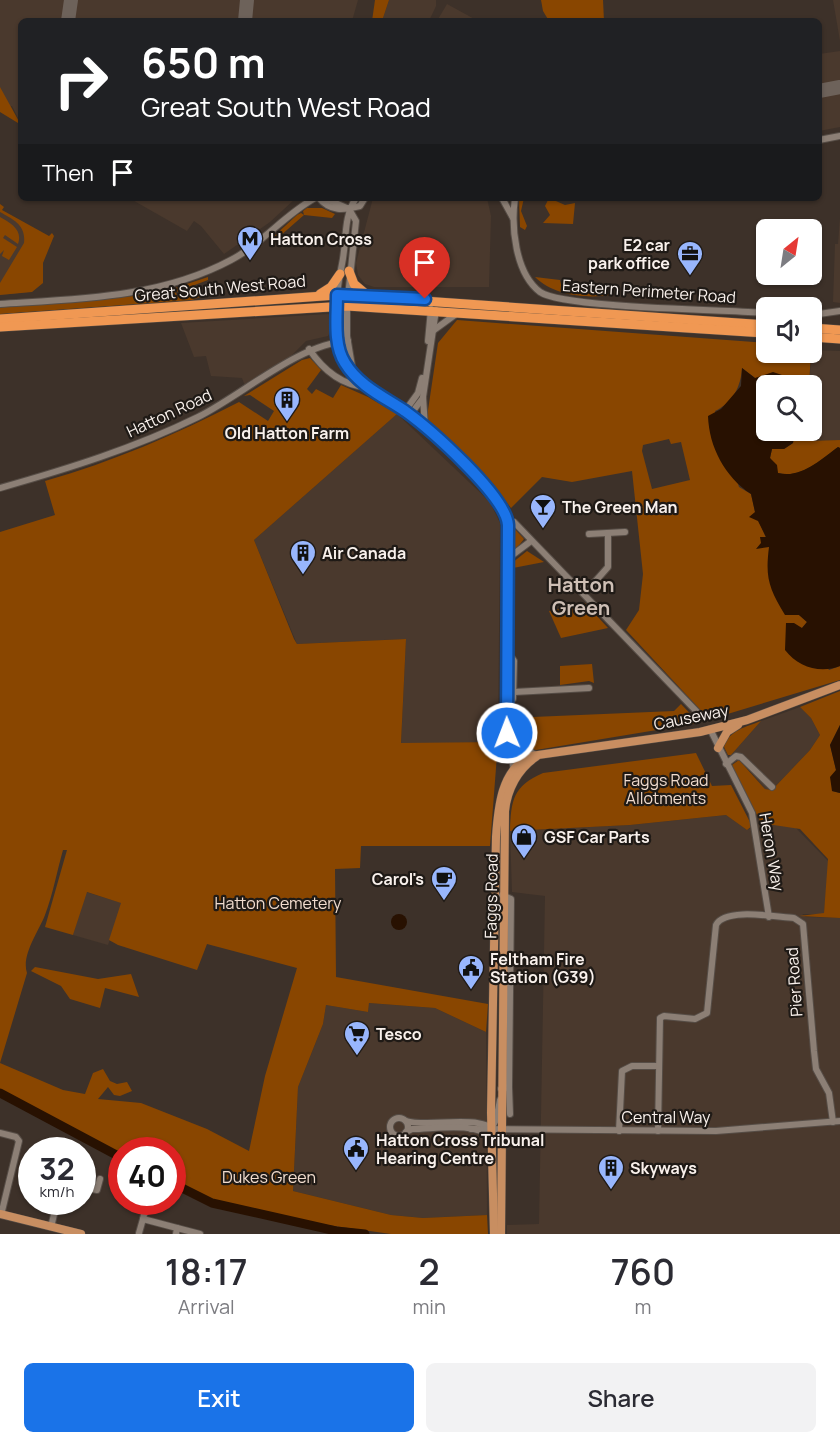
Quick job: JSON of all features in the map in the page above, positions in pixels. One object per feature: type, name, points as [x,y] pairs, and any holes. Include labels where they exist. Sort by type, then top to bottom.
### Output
[{"type":"highway","points":[[315,296],[331,287],[344,272],[367,296]]},
{"type":"highway","name":"Great South West Road","points":[[0,319],[315,296],[342,292],[367,296],[756,324]]},
{"type":"highway","name":"Great South West Road","points":[[0,327],[343,308],[460,313],[756,332]]},
{"type":"highway","points":[[822,329],[840,330]]},
{"type":"highway","points":[[822,338],[840,339]]},
{"type":"main road","name":"Causeway","points":[[513,770],[538,754],[710,729],[747,720],[840,685]]},
{"type":"main road","points":[[718,748],[727,732],[747,720]]},
{"type":"main road","name":"Faggs Road","points":[[494,1234],[497,1132],[491,1113],[500,895],[506,805],[511,788],[523,764]]},
{"type":"main road","name":"Faggs Road","points":[[501,1234],[496,1221],[492,1168],[504,1090],[498,808],[505,784],[513,770]]},
{"type":"main road","points":[[0,1215],[81,1234]]},
{"type":"street","points":[[822,139],[840,136]]},
{"type":"street","points":[[0,304],[112,296],[159,288],[191,278],[249,250],[313,201]]},
{"type":"street","points":[[320,201],[334,208],[349,209],[360,206],[363,201]]},
{"type":"street","points":[[331,201],[349,209],[356,227],[344,272],[342,292],[354,374]]},
{"type":"street","points":[[349,209],[355,201]]},
{"type":"street","name":"Eastern Perimeter Road","points":[[504,201],[514,219]]},
{"type":"street","name":"Eastern Perimeter Road","points":[[515,201],[514,219],[519,254],[527,278],[549,297],[585,302],[756,312]]},
{"type":"street","points":[[425,428],[423,397],[434,330],[434,300]]},
{"type":"street","points":[[343,308],[338,342],[345,363],[367,387],[408,413],[425,428],[495,496],[507,520],[506,703],[507,736],[513,770]]},
{"type":"street","points":[[822,314],[840,311]]},
{"type":"street","points":[[408,413],[421,387],[434,313]]},
{"type":"street","points":[[434,330],[446,319],[460,313]]},
{"type":"street","name":"Hatton Road","points":[[0,488],[98,458],[178,427],[207,412],[309,349],[348,341]]},
{"type":"street","points":[[309,349],[333,376],[352,385],[367,387]]},
{"type":"street","points":[[408,413],[423,397]]},
{"type":"street","points":[[507,520],[514,522],[701,716]]},
{"type":"street","points":[[589,534],[625,532]]},
{"type":"street","points":[[584,594],[609,567],[608,533]]},
{"type":"street","points":[[507,559],[531,541]]},
{"type":"street","points":[[506,656],[514,661],[514,692],[512,701],[506,703]]},
{"type":"street","points":[[514,692],[589,687]]},
{"type":"street","name":"Heron Way","points":[[710,729],[752,813],[768,917]]},
{"type":"street","points":[[507,736],[538,754]]},
{"type":"street","points":[[507,736],[523,764]]},
{"type":"street","points":[[726,764],[736,756],[741,757],[772,787]]},
{"type":"street","name":"Pier Road","points":[[659,1066],[660,1018],[664,1016],[695,1019],[707,1013],[716,925],[720,919],[732,914],[794,918],[800,920],[804,928],[816,1069],[829,1093],[837,1121]]},
{"type":"street","points":[[620,1131],[622,1071],[632,1066],[659,1066],[658,1131]]},
{"type":"street","points":[[504,1090],[510,1114]]},
{"type":"street","points":[[482,1123],[491,1113]]},
{"type":"street","points":[[396,1119],[482,1123],[497,1132],[471,1129],[412,1129],[397,1136],[390,1127],[396,1119]]},
{"type":"street","points":[[405,1121],[406,1132]]},
{"type":"street","name":"Central Way","points":[[497,1132],[717,1131],[837,1121]]},
{"type":"street","points":[[0,1133],[15,1137],[19,1142],[0,1215]]},
{"type":"street","points":[[96,1190],[100,1179]]},
{"type":"street","points":[[51,1227],[54,1215]]},
{"type":"street","points":[[139,1233],[144,1215]]},
{"type":"street","points":[[143,1219],[177,1231],[200,1234]]},
{"type":"shaded area","points":[[0,0],[358,0],[353,18],[18,18],[18,118],[12,106],[0,107]]},
{"type":"shaded area","points":[[389,0],[436,0],[430,18],[383,18]]},
{"type":"shaded area","points":[[833,0],[840,0],[840,41]]},
{"type":"shaded area","points":[[447,4],[473,18],[439,18]]},
{"type":"shaded area","points":[[840,51],[840,127],[822,130],[822,54]]},
{"type":"shaded area","points":[[134,201],[293,201],[270,222],[224,254],[201,226],[194,221],[187,231]]},
{"type":"shaded area","points":[[372,201],[488,201],[491,216],[489,287],[374,287],[365,284],[358,275],[356,263]]},
{"type":"shaded area","points":[[0,211],[50,239],[29,292],[0,295]]},
{"type":"shaded area","points":[[840,218],[840,303],[833,302],[835,244],[838,244]]},
{"type":"shaded area","points":[[328,314],[331,316],[331,330],[328,336],[306,341],[287,360],[245,386],[242,378],[211,376],[206,356],[194,357],[181,323]]},
{"type":"shaded area","points":[[822,350],[840,351],[840,440],[822,441],[822,375],[810,375],[811,363],[822,363]]},
{"type":"shaded area","points":[[742,368],[756,378],[756,441],[793,441],[784,449],[772,449],[770,458],[777,465],[778,473],[803,471],[838,447],[840,448],[840,666],[817,669],[803,665],[785,650],[786,623],[794,623],[802,628],[807,622],[799,615],[785,615],[775,597],[768,575],[769,547],[756,549],[761,543],[760,537],[766,537],[758,521],[749,517],[755,512],[751,494],[726,470],[715,450],[709,428],[708,416],[721,409],[741,386]]},
{"type":"shaded area","points":[[773,372],[782,375],[764,375]]},
{"type":"shaded area","points":[[397,414],[490,502],[500,523],[498,742],[401,744],[406,639],[297,644],[254,540]]},
{"type":"shaded area","points":[[800,707],[811,718],[820,735],[810,750],[772,790],[765,789],[740,760],[735,762],[731,755],[761,721]]},
{"type":"shaded area","points":[[840,725],[840,793],[832,791],[830,777],[836,770],[830,745]]},
{"type":"shaded area","points":[[726,815],[747,830],[761,823],[794,826],[829,862],[824,914],[802,914],[806,917],[840,918],[840,1234],[507,1234],[507,1225],[539,1224],[545,896],[512,892],[510,831],[630,825]]},
{"type":"shaded area","points":[[86,892],[122,903],[108,945],[73,935]]},
{"type":"shaded area","points":[[399,914],[405,916],[407,922],[405,928],[399,930],[393,928],[391,922],[393,916]]},
{"type":"shaded area","points":[[369,1003],[435,1008],[486,1032],[487,1215],[423,1218],[391,1215],[293,1191],[298,1087],[323,1024],[326,1005],[368,1012]]},
{"type":"green space","points":[[375,0],[389,0],[383,18],[372,18]]},
{"type":"green space","points":[[541,0],[603,0],[604,18],[547,18]]},
{"type":"green space","points":[[0,87],[18,123],[0,112]]},
{"type":"green space","points":[[519,201],[523,201],[521,211],[527,226],[525,230],[520,227]]},
{"type":"green space","points":[[548,201],[556,201],[565,205],[575,203],[573,224],[543,223],[550,215],[545,206]]},
{"type":"green space","points":[[0,204],[4,207],[2,210],[49,236],[52,233],[54,236],[43,263],[43,283],[32,292],[0,295],[0,283],[24,243],[24,237],[21,227],[0,212]]},
{"type":"green space","points":[[307,208],[322,208],[335,214],[332,218],[304,215],[303,211]]},
{"type":"green space","points":[[301,213],[304,215],[272,243],[272,238],[297,215]]},
{"type":"green space","points":[[0,217],[12,224],[19,235],[18,244],[5,235],[3,238],[17,247],[9,260],[2,256],[4,250],[0,254]]},
{"type":"green space","points":[[208,277],[208,280],[176,292],[177,296],[208,294],[192,300],[0,314],[0,307],[157,294]]},
{"type":"green space","points":[[535,277],[560,280],[562,289],[590,292],[591,284],[610,295],[580,296],[560,292]]},
{"type":"green space","points":[[457,320],[756,342],[756,363],[810,363],[810,375],[756,375],[755,378],[742,368],[735,393],[727,403],[715,411],[739,487],[751,494],[755,512],[766,538],[757,548],[769,546],[799,615],[807,622],[802,628],[829,670],[840,666],[840,680],[711,719],[707,717],[626,630],[639,610],[643,574],[632,471],[572,482],[542,477],[511,508],[490,481],[429,422],[427,417],[438,343]],"holes":[[[669,439],[671,444],[681,442],[690,480],[652,489],[642,451],[643,445]]]},
{"type":"green space","points":[[310,358],[321,370],[307,389],[312,394],[316,389],[333,398],[341,385],[397,414],[254,540],[297,644],[406,639],[401,743],[498,742],[490,846],[361,846],[360,868],[335,869],[336,977],[488,1004],[486,1032],[435,1008],[369,1003],[368,1012],[326,1005],[323,1024],[298,1087],[293,1191],[391,1215],[423,1218],[487,1215],[488,1234],[391,1234],[313,1223],[212,1200],[186,1187],[186,1137],[108,1137],[108,1147],[96,1141],[96,1137],[89,1137],[0,1090],[0,1063],[0,532],[55,515],[45,481],[144,446],[239,402],[268,421],[274,411],[250,395],[244,396],[302,360]],"holes":[[[63,850],[67,850],[45,927],[73,935],[87,892],[121,903],[109,940],[118,945],[197,970],[207,944],[297,968],[265,1076],[249,1151],[207,1129],[141,1103],[98,1099],[108,1087],[114,1095],[120,1096],[132,1091],[127,1082],[117,1084],[110,1081],[103,1069],[93,1073],[85,1094],[63,1090],[0,1063],[27,973],[28,951],[48,907]]]},
{"type":"green space","points":[[840,440],[840,448],[838,447],[818,463],[803,471],[778,473],[770,458],[772,449],[784,449],[793,441]]},
{"type":"green space","points":[[513,527],[524,539],[513,553]]},
{"type":"green space","points":[[527,551],[544,562],[513,568],[512,563]]},
{"type":"green space","points":[[585,603],[608,628],[561,638],[549,611]]},
{"type":"green space","points":[[592,664],[594,683],[589,681],[560,685],[560,666]]},
{"type":"green space","points":[[840,691],[840,725],[830,745],[836,770],[832,791],[840,793],[840,918],[799,916],[824,913],[828,859],[800,829],[761,823],[732,765],[739,760],[765,789],[772,790],[810,750],[820,735],[811,718],[800,707]]},
{"type":"green space","points":[[681,704],[699,723],[536,750],[530,749],[516,739],[509,718],[674,711]]},
{"type":"green space","points":[[761,721],[731,755],[728,755],[724,747],[726,741],[739,730]]},
{"type":"green space","name":"Faggs Road Allotments","points":[[696,753],[712,786],[731,785],[752,826],[747,830],[726,815],[630,825],[510,831],[511,811],[516,795],[525,783],[543,773]]},
{"type":"green space","points":[[35,967],[98,979],[131,974],[139,997],[105,988],[100,1008],[70,999],[61,986],[31,971]]},
{"type":"waterway","points":[[0,1093],[108,1151]]},
{"type":"waterway","points":[[186,1190],[212,1203],[336,1231],[365,1234]]},
{"type":"taxiway","points":[[68,18],[71,0]]},
{"type":"taxiway","points":[[245,18],[247,0]]},
{"type":"taxiway","points":[[822,90],[840,87]]},
{"type":"place","name":"Hatton Cross","points":[[250,262]]},
{"type":"place","name":"E2 car park office","points":[[690,277]]},
{"type":"place","name":"Old Hatton Farm","points":[[287,423]]},
{"type":"place","name":"The Green Man","points":[[543,530]]},
{"type":"place","name":"Air Canada","points":[[303,576]]},
{"type":"place","name":"GSF Car Parts","points":[[524,860]]},
{"type":"place","name":"Carol's","points":[[444,902]]},
{"type":"place","name":"Feltham Fire Station (G39)","points":[[471,991]]},
{"type":"place","name":"Tesco","points":[[357,1057]]},
{"type":"place","name":"Hatton Cross Tribunal Hearing Centre","points":[[356,1172]]},
{"type":"place","name":"Skyways","points":[[611,1191]]},
{"type":"district","name":"Hatton Green","points":[[581,596]]},
{"type":"route","points":[[425,299],[337,295],[339,348],[345,363],[367,387],[405,411],[425,428],[474,474],[504,509],[508,525],[506,564],[507,733]]},
{"type":"park label","name":"Hatton Cemetery","points":[[278,903]]},
{"type":"park label","name":"Dukes Green","points":[[269,1177]]}]
